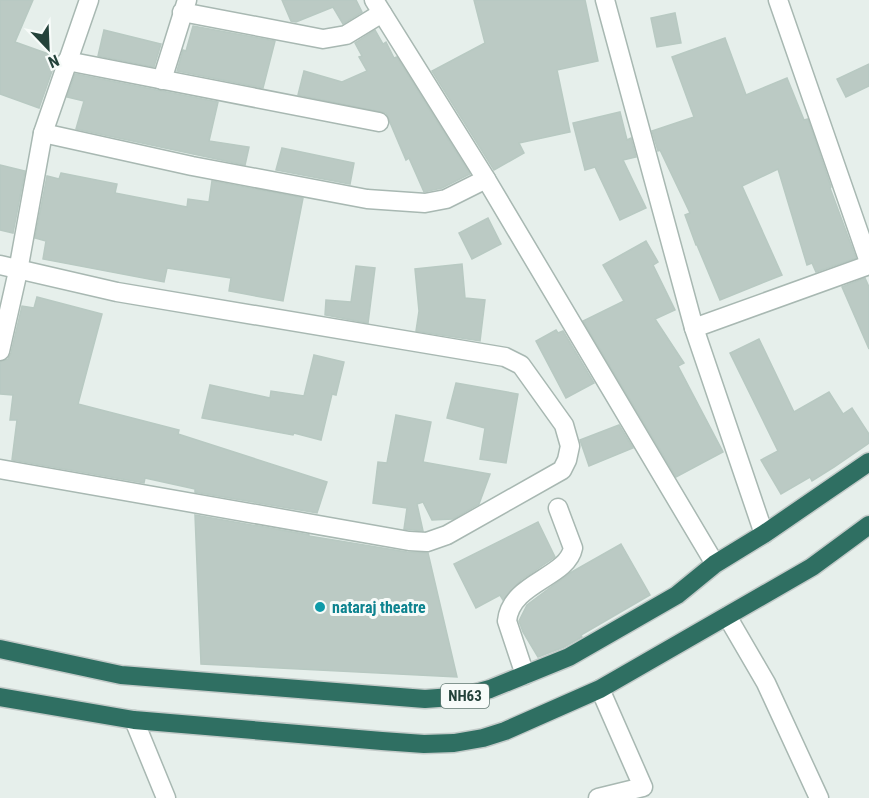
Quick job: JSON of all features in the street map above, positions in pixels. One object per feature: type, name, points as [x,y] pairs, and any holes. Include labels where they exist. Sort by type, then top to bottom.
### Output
[{"type":"highway","name":"NH63","points":[[0,649],[121,675],[425,699],[465,696],[569,657],[677,595],[715,564],[764,534],[869,462]]},
{"type":"highway","points":[[0,697],[134,720],[424,744],[454,743],[483,738],[505,731],[600,689],[812,567],[869,525]]},
{"type":"street","points":[[0,351],[18,271],[43,133],[89,0]]},
{"type":"street","points":[[605,0],[694,328],[764,534]]},
{"type":"street","points":[[694,328],[869,263],[778,0]]},
{"type":"street","points":[[162,80],[184,6],[323,39],[346,35],[378,7],[486,179],[715,564]]},
{"type":"street","points":[[67,61],[379,122]]},
{"type":"street","points":[[43,133],[192,166],[367,199],[425,203],[447,199],[486,179]]},
{"type":"street","points":[[0,265],[18,271],[129,294],[505,357],[521,365],[564,425],[570,446],[562,470],[447,535],[427,542],[409,541],[0,469]]},
{"type":"street","points":[[525,675],[507,621],[508,612],[514,600],[564,563],[572,554],[573,548],[558,508]]},
{"type":"street","points":[[727,616],[766,683],[819,798]]},
{"type":"street","points":[[598,798],[644,792],[600,689]]},
{"type":"street","points":[[134,720],[166,798]]},
{"type":"building","points":[[0,0],[33,0],[15,42],[57,57],[39,108],[0,94]]},
{"type":"building","points":[[282,0],[356,0],[362,12],[343,24],[333,7],[296,22],[291,21]]},
{"type":"building","points":[[474,0],[585,0],[598,61],[557,70],[570,132],[519,143],[524,153],[494,170],[432,71],[485,43]]},
{"type":"building","points":[[675,13],[681,43],[657,47],[651,18]]},
{"type":"building","points":[[193,26],[275,41],[263,88],[177,71]]},
{"type":"building","points":[[104,30],[161,44],[154,67],[98,56]]},
{"type":"building","points":[[375,30],[383,44],[386,42],[394,58],[397,57],[470,174],[442,188],[424,192],[409,158],[406,160],[386,113],[298,95],[304,71],[342,82],[367,71],[359,57],[362,56],[355,43]]},
{"type":"building","points":[[725,38],[746,95],[787,78],[804,120],[808,119],[856,258],[816,272],[812,263],[807,265],[778,169],[742,186],[782,275],[720,300],[685,215],[690,213],[660,150],[658,151],[652,131],[694,117],[672,57]]},
{"type":"building","points":[[869,64],[869,86],[846,97],[837,79]]},
{"type":"building","points":[[75,74],[218,102],[209,141],[249,147],[245,165],[76,129],[84,101],[67,97]]},
{"type":"building","points":[[620,112],[627,140],[631,138],[636,157],[623,160],[646,208],[620,220],[595,167],[585,170],[573,123]]},
{"type":"building","points":[[282,148],[354,163],[350,184],[276,170]]},
{"type":"building","points":[[0,165],[25,171],[13,233],[0,230]]},
{"type":"building","points":[[61,173],[117,184],[115,193],[187,207],[188,199],[209,202],[212,181],[303,198],[283,301],[229,291],[231,278],[167,268],[164,282],[43,259],[46,241],[35,238],[47,176],[59,179]]},
{"type":"building","points":[[488,218],[501,244],[472,259],[459,233]]},
{"type":"building","points":[[646,241],[658,262],[653,265],[675,310],[655,319],[684,363],[678,366],[723,452],[676,477],[583,321],[624,301],[603,265]]},
{"type":"building","points":[[462,264],[465,298],[485,300],[480,341],[416,331],[419,311],[415,269]]},
{"type":"building","points":[[356,266],[375,268],[368,323],[325,315],[326,300],[351,302]]},
{"type":"building","points":[[865,278],[869,287],[869,349],[842,287]]},
{"type":"building","points":[[37,297],[102,314],[78,404],[179,430],[178,434],[327,482],[317,513],[195,492],[195,489],[145,478],[144,483],[12,460],[17,420],[10,420],[13,395],[0,394],[0,362],[8,359],[11,353],[22,306],[34,308]]},
{"type":"building","points":[[556,330],[558,333],[563,331],[594,383],[566,398],[536,341]]},
{"type":"building","points":[[759,339],[794,412],[829,392],[843,414],[852,408],[869,434],[869,443],[834,467],[812,481],[810,477],[781,494],[761,460],[778,451],[730,353]]},
{"type":"building","points":[[314,355],[344,362],[336,395],[332,394],[321,440],[294,433],[293,435],[202,418],[210,385],[270,398],[271,391],[304,396]]},
{"type":"building","points":[[456,383],[518,394],[506,463],[480,459],[485,428],[447,418]]},
{"type":"building","points":[[396,415],[431,422],[423,462],[490,474],[479,504],[453,519],[432,520],[423,502],[417,504],[423,531],[404,529],[407,508],[373,503],[378,462],[387,463]]},
{"type":"building","points":[[619,425],[633,448],[589,466],[580,440]]},
{"type":"building","name":"nataraj theatre","points":[[195,515],[407,552],[428,553],[457,677],[201,664]]},
{"type":"building","points":[[538,522],[555,557],[521,580],[503,600],[500,595],[476,608],[454,564]]},
{"type":"building","points":[[621,544],[650,595],[564,647],[538,657],[519,621],[527,605],[570,573]]},
{"type":"place","name":"nataraj theatre","points":[[320,607]]}]
